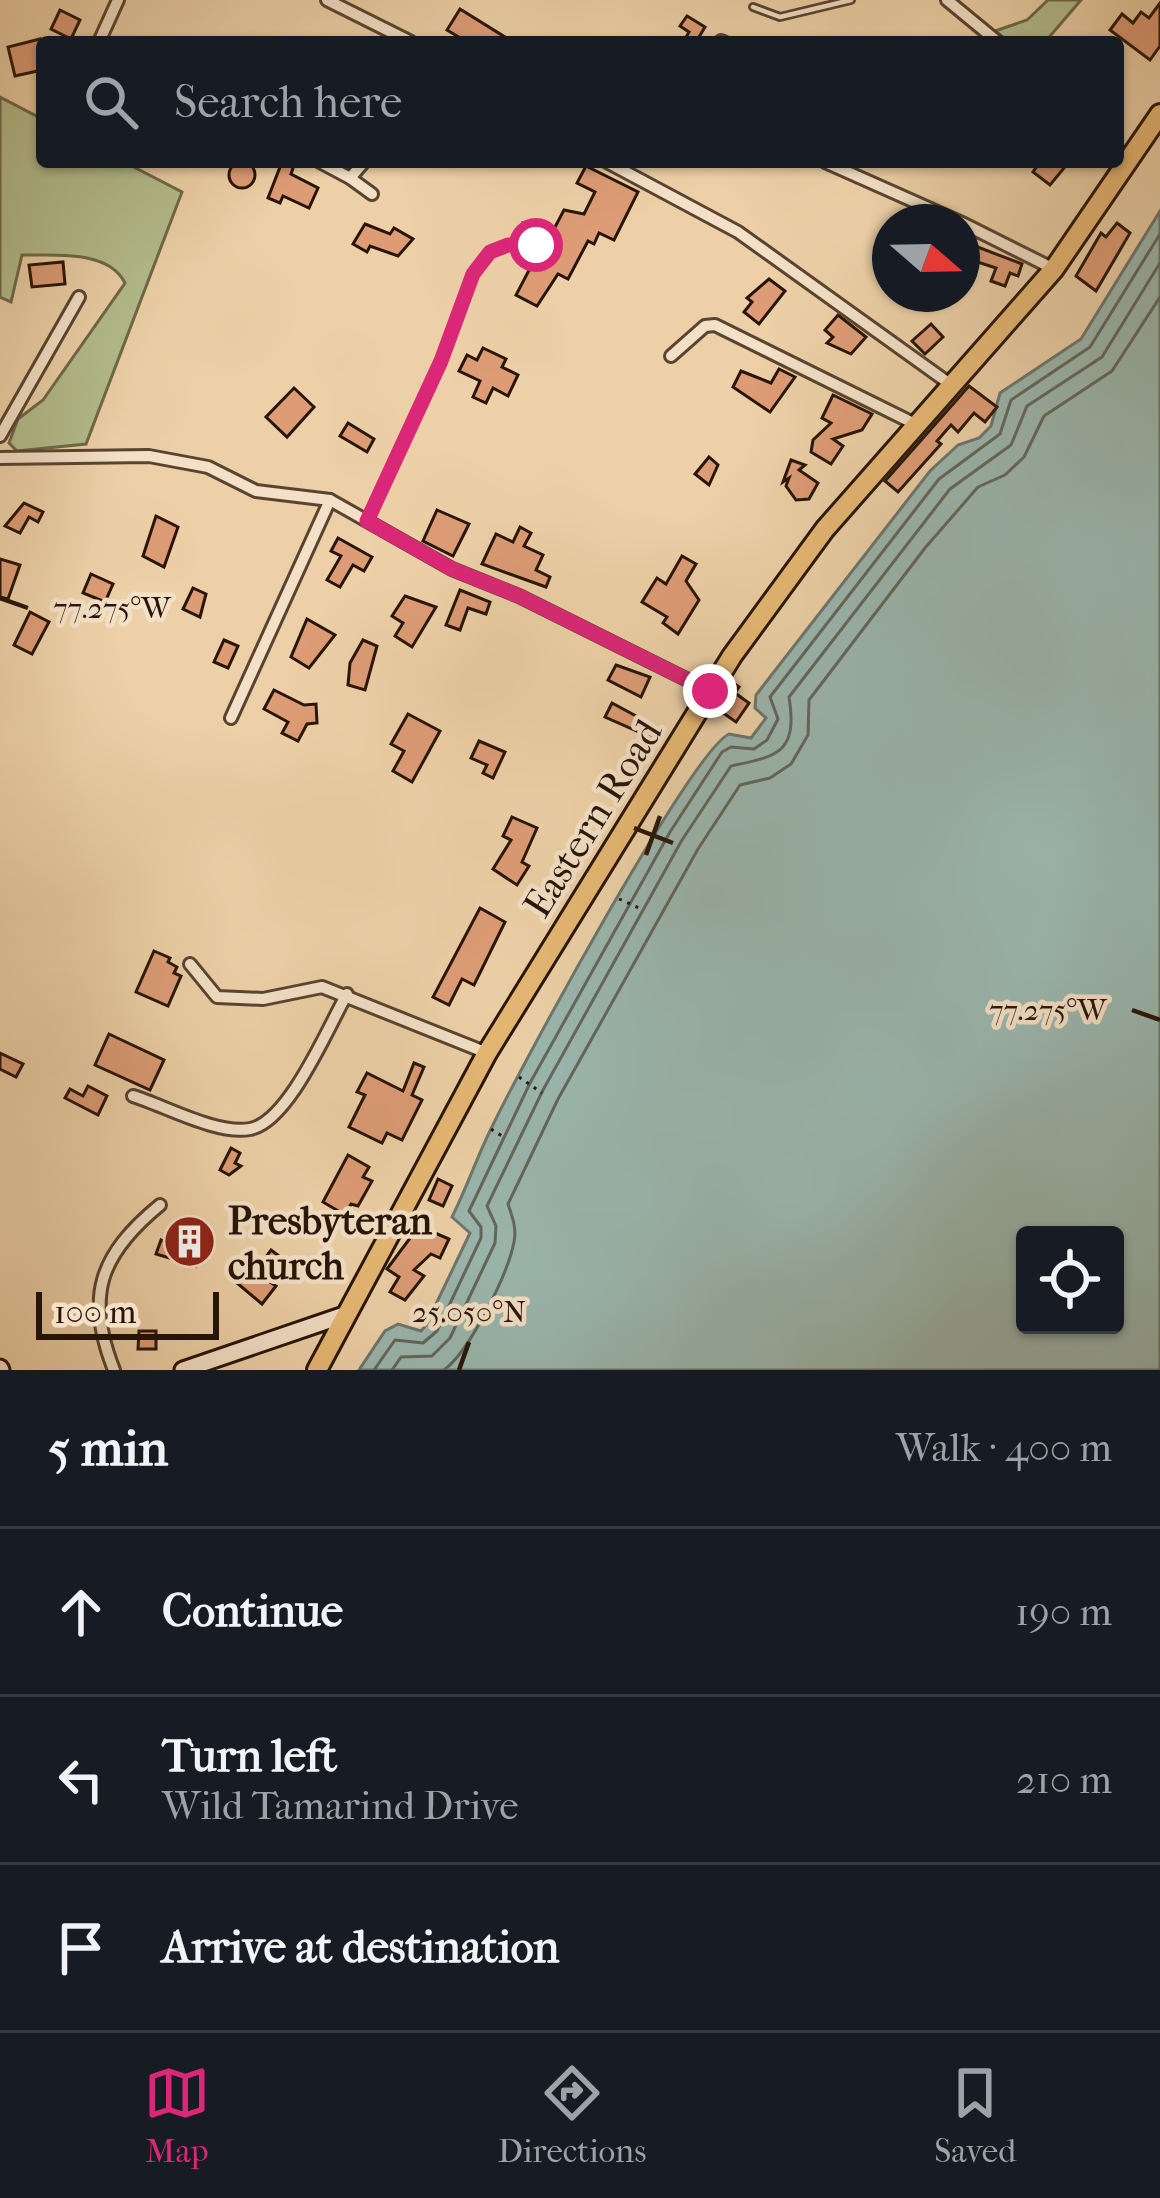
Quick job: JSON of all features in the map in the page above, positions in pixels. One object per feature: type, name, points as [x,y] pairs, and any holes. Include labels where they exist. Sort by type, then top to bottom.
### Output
[{"type":"highway","name":"Eastern Road","points":[[317,1370],[488,1053],[710,691],[825,529],[1054,269],[1160,114]]},
{"type":"street","points":[[102,36],[118,0]]},
{"type":"street","points":[[327,0],[399,36]]},
{"type":"street","points":[[947,0],[991,36]]},
{"type":"street","points":[[1124,145],[1136,154]]},
{"type":"street","points":[[331,168],[372,194]]},
{"type":"street","points":[[350,178],[359,168]]},
{"type":"street","points":[[618,168],[738,232],[950,384]]},
{"type":"street","points":[[845,168],[922,204]]},
{"type":"street","points":[[980,232],[1054,269]]},
{"type":"street","points":[[0,436],[79,297]]},
{"type":"street","points":[[671,356],[705,326],[716,325],[915,424]]},
{"type":"street","points":[[0,458],[149,455],[208,467],[256,491],[330,500],[452,569],[519,596],[710,691]]},
{"type":"street","points":[[231,718],[330,500]]},
{"type":"street","points":[[190,964],[206,989],[235,1002],[296,988],[347,994],[488,1053]]},
{"type":"street","points":[[134,1096],[247,1131],[261,1125],[296,1088],[347,994]]},
{"type":"street","points":[[114,1370],[97,1327],[102,1278],[131,1228],[160,1205]]},
{"type":"street","points":[[183,1370],[344,1315]]},
{"type":"lane","points":[[753,7],[781,17],[851,0]]},
{"type":"lane","points":[[367,521],[441,361],[473,274],[490,252],[508,245],[536,245]]},
{"type":"path","points":[[619,899],[639,908]]},
{"type":"path","points":[[519,1077],[542,1093]]},
{"type":"path","points":[[490,1129],[505,1138]]},
{"type":"green space","points":[[1048,0],[1081,0],[1050,36],[1001,36],[995,31],[1027,20]]},
{"type":"green space","points":[[0,97],[36,116],[36,168],[136,168],[182,192],[86,444],[17,451],[9,443],[18,419],[43,400],[125,283],[117,272],[93,259],[22,255],[11,302],[0,297]]},
{"type":"water","points":[[1160,211],[1160,1370],[359,1370],[385,1331],[398,1324],[421,1331],[426,1325],[470,1233],[452,1217],[489,1133],[567,986],[679,796],[729,734],[751,738],[766,718],[755,708],[756,695],[930,471],[958,445],[979,438],[991,426],[1000,393],[1081,339]]},
{"type":"building","points":[[1160,3],[1160,46],[1150,60],[1110,30],[1122,14],[1133,23],[1141,12],[1149,18]]},
{"type":"building","points":[[460,9],[503,36],[457,36],[447,30]]},
{"type":"building","points":[[60,10],[80,20],[72,36],[51,29]]},
{"type":"building","points":[[687,16],[705,27],[700,36],[687,36],[689,32],[680,26]]},
{"type":"building","points":[[36,40],[36,71],[15,76],[8,47]]},
{"type":"building","points":[[232,168],[254,170],[254,180],[247,187],[237,187],[230,180]]},
{"type":"building","points":[[280,168],[293,168],[291,174],[318,188],[309,208],[283,196],[280,203],[268,198]]},
{"type":"building","points":[[585,168],[590,168],[638,192],[614,240],[599,233],[594,244],[588,241],[568,279],[558,274],[537,306],[516,295],[548,234],[523,238],[523,223],[554,229],[564,210],[584,214],[595,192],[577,183]]},
{"type":"building","points":[[1036,168],[1064,168],[1050,185],[1033,172]]},
{"type":"building","points":[[1117,223],[1130,233],[1096,291],[1076,276],[1101,233],[1106,237]]},
{"type":"building","points":[[365,224],[390,234],[394,228],[413,239],[398,256],[370,246],[367,252],[353,244]]},
{"type":"building","points":[[980,248],[1022,264],[1018,276],[1010,273],[1005,286],[991,281],[996,268],[980,263]]},
{"type":"building","points":[[63,262],[65,284],[32,287],[29,265]]},
{"type":"building","points":[[769,279],[785,291],[759,324],[744,312],[752,302],[747,298]]},
{"type":"building","points":[[838,315],[866,337],[851,354],[827,343],[833,337],[825,330]]},
{"type":"building","points":[[931,324],[943,337],[925,354],[912,341]]},
{"type":"building","points":[[483,348],[506,359],[502,367],[518,375],[508,396],[493,388],[486,403],[473,397],[480,381],[459,371],[467,355],[477,360]]},
{"type":"building","points":[[779,369],[795,377],[770,412],[733,387],[741,371],[771,383]]},
{"type":"building","points":[[969,386],[997,407],[985,422],[974,413],[958,432],[951,425],[937,441],[941,444],[898,492],[885,481]]},
{"type":"building","points":[[294,388],[314,407],[287,437],[266,417]]},
{"type":"building","points":[[833,395],[872,414],[862,430],[833,439],[843,446],[831,464],[811,452],[813,440],[831,423],[822,418]]},
{"type":"building","points":[[348,423],[374,439],[367,452],[340,436]]},
{"type":"building","points":[[709,457],[718,465],[709,485],[695,474]]},
{"type":"building","points":[[791,460],[805,465],[799,470],[818,483],[809,499],[796,500],[786,486],[789,478],[783,482]]},
{"type":"building","points":[[24,503],[43,512],[38,522],[29,517],[20,533],[5,526]]},
{"type":"building","points":[[437,510],[469,524],[453,556],[423,541]]},
{"type":"building","points":[[156,516],[178,527],[164,567],[143,556]]},
{"type":"building","points":[[520,527],[531,533],[524,546],[543,555],[536,570],[550,577],[546,587],[482,564],[496,534],[513,542]]},
{"type":"building","points":[[338,538],[372,557],[364,571],[353,565],[340,587],[327,580],[341,556],[331,551]]},
{"type":"building","points":[[682,556],[696,564],[686,581],[699,600],[678,634],[663,623],[667,617],[642,602],[657,578],[666,584]]},
{"type":"building","points":[[0,559],[20,565],[8,599],[0,597]]},
{"type":"building","points":[[91,574],[113,584],[105,602],[83,593]]},
{"type":"building","points":[[193,588],[206,594],[200,617],[183,609]]},
{"type":"building","points":[[460,590],[490,602],[486,614],[468,608],[460,630],[446,625]]},
{"type":"building","points":[[405,596],[436,607],[412,647],[395,636],[403,623],[392,616]]},
{"type":"building","points":[[30,612],[49,622],[32,654],[14,645]]},
{"type":"building","points":[[307,619],[335,635],[309,668],[291,657]]},
{"type":"building","points":[[224,640],[238,646],[228,668],[214,662]]},
{"type":"building","points":[[363,640],[377,646],[365,690],[348,685],[350,663]]},
{"type":"building","points":[[616,665],[650,677],[641,697],[608,680]]},
{"type":"building","points":[[732,682],[739,687],[735,693],[749,703],[736,722],[716,708]]},
{"type":"building","points":[[274,690],[304,705],[316,704],[317,723],[307,724],[298,741],[282,733],[288,722],[264,709]]},
{"type":"building","points":[[612,703],[660,729],[655,739],[605,717]]},
{"type":"building","points":[[408,714],[440,731],[412,782],[393,771],[404,751],[391,744]]},
{"type":"building","points":[[479,741],[505,752],[493,778],[483,773],[487,765],[471,758]]},
{"type":"building","points":[[512,817],[537,828],[522,862],[529,866],[517,885],[493,869],[511,840],[503,836]]},
{"type":"building","points":[[480,908],[505,922],[474,985],[462,979],[449,1005],[433,997]]},
{"type":"building","points":[[154,951],[170,958],[168,962],[177,967],[174,973],[181,976],[168,1006],[136,992]]},
{"type":"building","points":[[109,1034],[164,1060],[150,1090],[95,1065]]},
{"type":"building","points":[[0,1053],[23,1064],[16,1077],[0,1069]]},
{"type":"building","points":[[414,1063],[424,1067],[412,1095],[422,1100],[402,1140],[387,1133],[382,1143],[349,1127],[365,1095],[357,1092],[367,1073],[403,1091]]},
{"type":"building","points":[[88,1086],[107,1096],[98,1115],[65,1098],[70,1089],[83,1096]]},
{"type":"building","points":[[231,1148],[240,1153],[235,1163],[241,1166],[229,1175],[220,1170]]},
{"type":"building","points":[[348,1155],[369,1167],[363,1177],[372,1181],[358,1206],[351,1204],[345,1215],[323,1202]]},
{"type":"building","points":[[438,1179],[452,1186],[443,1206],[429,1200]]},
{"type":"building","name":"Presbyteran church","points":[[182,1219],[196,1224],[192,1234],[206,1240],[196,1266],[156,1254],[161,1240],[172,1244]]},
{"type":"building","points":[[419,1226],[449,1239],[440,1258],[431,1254],[414,1270],[424,1276],[405,1300],[390,1292],[399,1277],[387,1269]]},
{"type":"building","points":[[271,1250],[283,1259],[267,1280],[276,1286],[262,1304],[237,1283],[248,1269],[253,1274]]},
{"type":"building","points":[[139,1331],[156,1331],[156,1349],[138,1349]]},
{"type":"place","name":"Presbyteran church","points":[[189,1242]]},
{"type":"route","points":[[536,245],[508,245],[490,252],[473,274],[441,361],[367,521],[452,569],[519,596],[710,691]]}]
